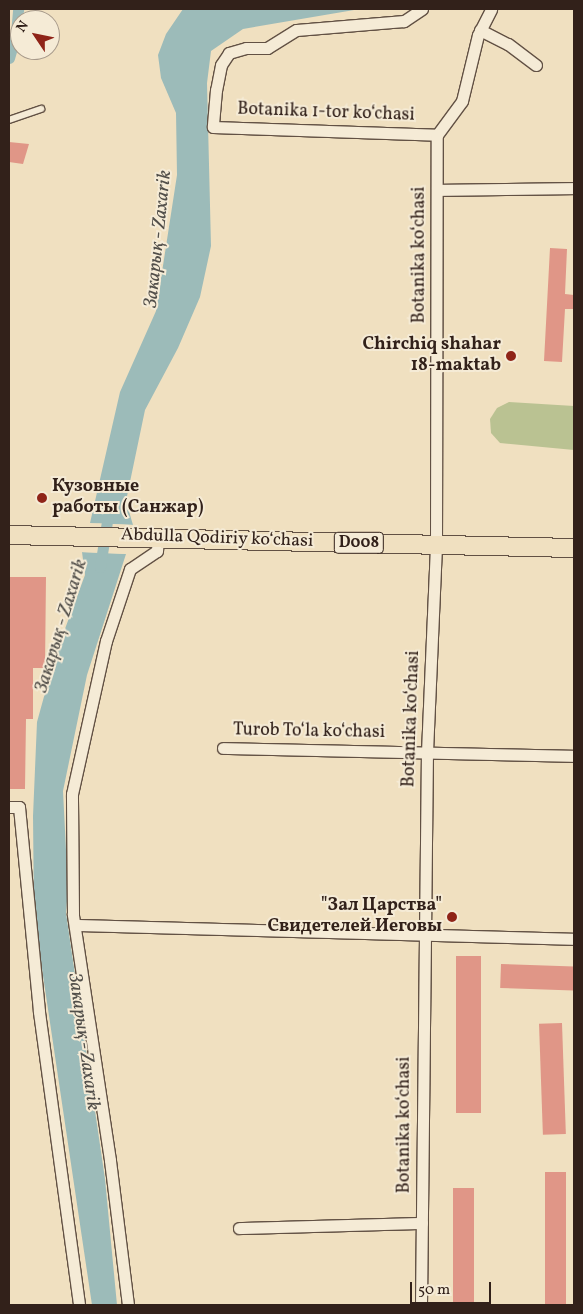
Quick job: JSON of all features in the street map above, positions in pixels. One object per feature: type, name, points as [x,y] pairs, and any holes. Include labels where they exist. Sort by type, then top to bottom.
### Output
[{"type":"main road","name":"Abdulla Qodiriy ko‘chasi","points":[[9,535],[574,548]]},
{"type":"street","name":"Botanika 1-tor ko‘chasi","points":[[422,9],[404,20],[296,30],[267,48],[246,48],[229,53],[221,65],[216,90],[213,127],[436,135]]},
{"type":"street","points":[[436,135],[462,101],[480,30],[491,9]]},
{"type":"street","points":[[480,30],[508,44],[536,65]]},
{"type":"street","name":"Botanika ko‘chasi","points":[[421,1305],[427,752],[436,546],[436,135]]},
{"type":"street","points":[[437,190],[574,188]]},
{"type":"street","points":[[128,1305],[110,1160],[75,925],[72,794],[106,641],[130,570],[157,551],[151,537]]},
{"type":"street","name":"Turob To‘la ko‘chasi","points":[[223,748],[574,756]]},
{"type":"street","points":[[9,807],[19,807],[39,1012],[79,1305]]},
{"type":"street","points":[[75,925],[574,939]]},
{"type":"street","points":[[239,1228],[422,1223]]},
{"type":"lane","points":[[9,120],[41,109]]},
{"type":"green space","points":[[509,402],[574,406],[574,450],[500,443],[491,433],[490,419],[497,408]]},
{"type":"water","points":[[183,9],[360,9],[243,29],[211,51],[207,83],[211,246],[200,297],[178,348],[145,410],[126,501],[133,525],[90,523],[120,392],[156,311],[177,175],[176,113],[161,78],[158,55],[166,34]]},
{"type":"water","points":[[82,552],[126,554],[87,675],[63,791],[68,889],[66,913],[105,1179],[117,1305],[92,1305],[34,915],[33,816],[37,722],[56,653],[85,575]]},
{"type":"pier","points":[[88,523],[136,525],[133,527]]},
{"type":"pier","points":[[81,549],[126,552],[128,554],[79,552]]},
{"type":"building","points":[[9,142],[29,144],[23,164],[9,162]]},
{"type":"building","points":[[550,248],[567,249],[565,294],[574,295],[574,309],[565,309],[562,362],[544,361]]},
{"type":"building","points":[[9,577],[46,577],[45,668],[33,668],[33,719],[26,719],[25,789],[9,789]]},
{"type":"building","points":[[456,956],[481,956],[481,1113],[456,1113]]},
{"type":"building","points":[[501,964],[574,967],[573,991],[500,988]]},
{"type":"building","points":[[562,1023],[566,1134],[543,1135],[539,1024]]},
{"type":"building","points":[[545,1172],[566,1172],[566,1305],[545,1305]]},
{"type":"building","points":[[453,1188],[474,1188],[474,1305],[453,1305]]},
{"type":"waterway","points":[[9,58],[16,34],[18,9]]},
{"type":"waterway","name":"Закарық - Zaxarik","points":[[100,567],[109,508]]},
{"type":"place","name":"Chirchiq shahar 18-maktab","points":[[511,356]]},
{"type":"place","name":"Кузовные работы (Санжар)","points":[[42,498]]},
{"type":"place","name":"\"Зал Царства\" Свидетелей Иеговы","points":[[452,917]]}]
